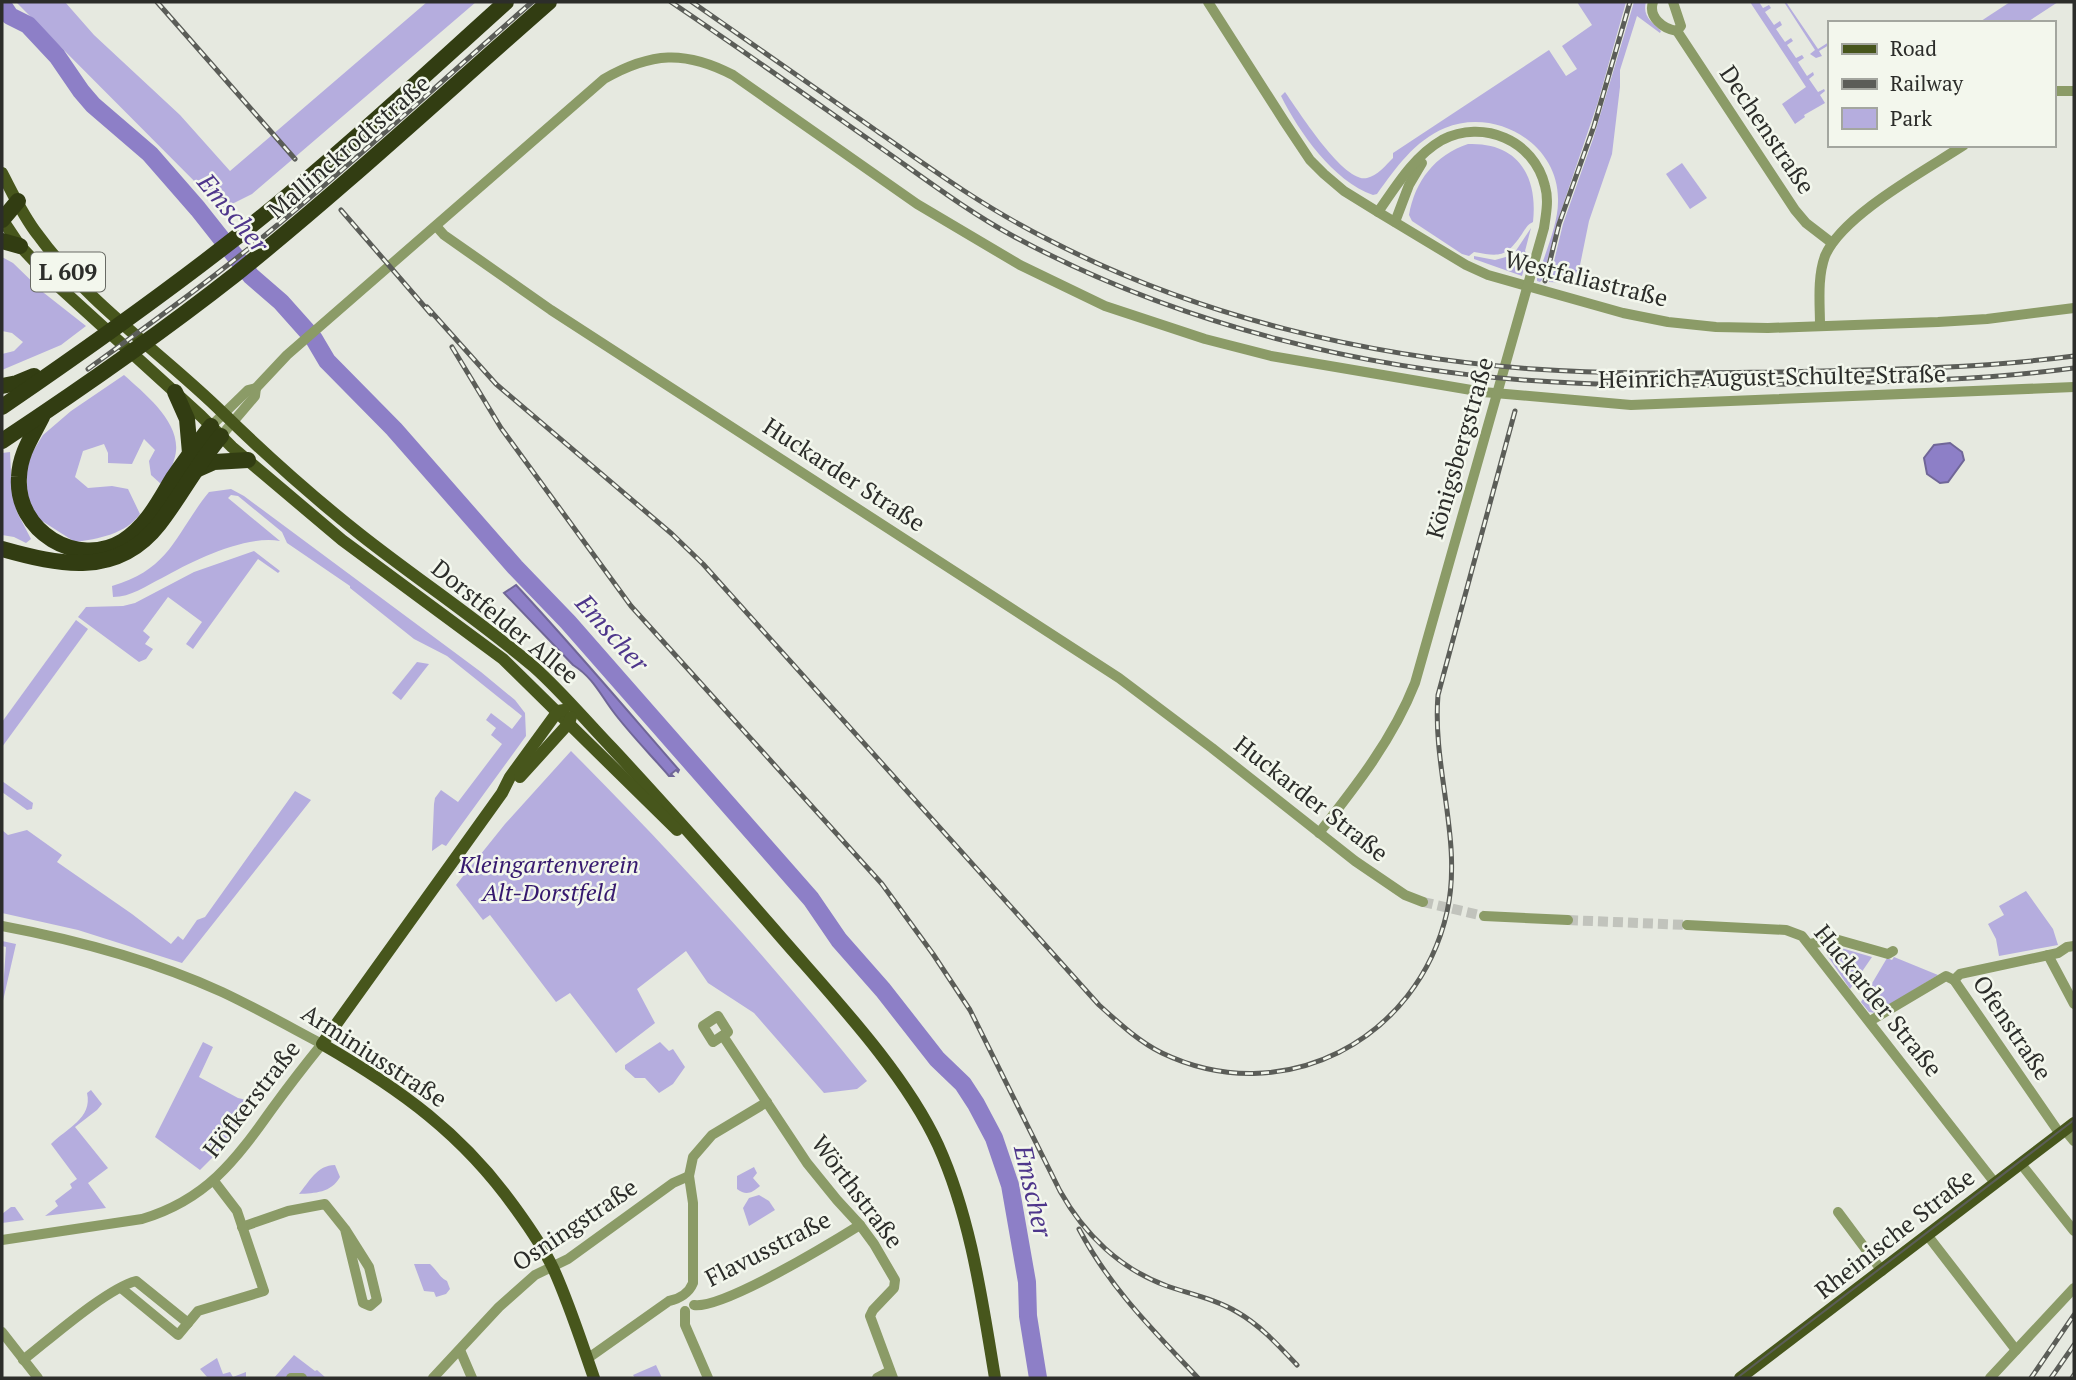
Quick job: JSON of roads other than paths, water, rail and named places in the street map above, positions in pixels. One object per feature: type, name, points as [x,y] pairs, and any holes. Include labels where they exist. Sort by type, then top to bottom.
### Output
[{"type":"highway","name":"Mallinckrodtstraße","points":[[2,407],[195,269],[266,213],[383,113],[506,2]]},
{"type":"highway","name":"Mallinckrodtstraße","points":[[2,441],[86,384],[234,275],[359,171],[549,2]]},
{"type":"highway","points":[[2,207],[18,201]]},
{"type":"highway","points":[[2,219],[18,201]]},
{"type":"highway","points":[[2,241],[20,246]]},
{"type":"highway","points":[[2,386],[17,383],[71,359]]},
{"type":"highway","points":[[175,392],[187,419],[190,453]]},
{"type":"highway","points":[[45,412],[24,449],[19,491],[23,508],[34,526],[43,535],[73,549],[98,550],[125,540],[150,516],[190,453],[216,431]]},
{"type":"highway","points":[[2,549],[72,564],[110,559],[132,549],[145,540],[159,524],[194,471],[216,431]]},
{"type":"highway","points":[[194,471],[214,462],[248,460]]},
{"type":"main road","name":"L 609","points":[[2,173],[38,236],[69,274],[222,412]]},
{"type":"main road","name":"L 609","points":[[2,219],[20,246],[57,285],[216,431]]},
{"type":"main road","name":"Dorstfelder Allee","points":[[222,412],[314,498],[505,644],[574,706],[738,888],[884,1060],[912,1099],[937,1143],[958,1196],[972,1250],[995,1378]]},
{"type":"main road","name":"Dorstfelder Allee","points":[[216,431],[342,540],[479,640],[558,711],[738,888]]},
{"type":"main road","points":[[558,711],[574,706]]},
{"type":"main road","name":"Höfkerstraße","points":[[502,793],[514,785],[569,723],[574,706]]},
{"type":"main road","name":"Höfkerstraße","points":[[322,1044],[558,711]]},
{"type":"main road","name":"Arminiusstraße","points":[[322,1044],[403,1094],[464,1145],[507,1195],[552,1267],[594,1378]]},
{"type":"main road","name":"Rheinische Straße","points":[[1740,1378],[2067,1129]]},
{"type":"street","name":"Westfaliastraße","points":[[1208,2],[1310,160],[1344,191],[1466,265],[1488,275],[1622,313],[1695,326],[1744,328],[1987,319],[2074,308]]},
{"type":"street","name":"Dechenstraße","points":[[1653,2],[1651,10],[1654,17],[1669,30],[1677,31],[1794,210],[1832,243]]},
{"type":"street","name":"Dechenstraße","points":[[1673,2],[1681,26],[1677,31]]},
{"type":"street","name":"Heinrich-August-Schulte-Straße","points":[[436,226],[604,79],[628,65],[647,59],[670,57],[714,65],[733,75],[937,217],[987,248],[1044,277],[1105,306],[1166,327],[1271,356],[1483,392],[1631,405],[2074,387]]},
{"type":"street","points":[[2055,91],[2074,91]]},
{"type":"street","name":"Königsbergstraße","points":[[1318,833],[1381,751],[1409,698],[1544,228],[1547,203],[1545,184],[1534,161],[1516,144],[1502,136],[1485,132],[1459,134],[1434,146],[1412,165],[1378,212]]},
{"type":"street","points":[[1395,222],[1414,175],[1434,146]]},
{"type":"street","points":[[1820,326],[1821,270],[1832,243],[1858,216],[1961,147]]},
{"type":"street","points":[[216,431],[222,412],[248,390],[256,388],[287,355],[436,226]]},
{"type":"street","name":"Huckarder Straße","points":[[436,226],[444,235],[551,310],[1128,684],[1382,881],[1423,902]]},
{"type":"street","points":[[216,431],[233,423],[255,396],[256,388]]},
{"type":"street","points":[[1484,916],[1568,920]]},
{"type":"street","name":"Huckarder Straße","points":[[1686,925],[1786,930],[1795,932],[1810,944],[1995,1183]]},
{"type":"street","name":"Arminiusstraße","points":[[2,926],[108,950],[182,975],[254,1007],[322,1044]]},
{"type":"street","points":[[1810,944],[1835,939],[1888,954],[1893,951]]},
{"type":"street","points":[[1870,1021],[1946,976],[1954,980],[1960,974],[2048,955],[2074,946]]},
{"type":"street","points":[[2048,955],[2074,1004]]},
{"type":"street","name":"Ofenstraße","points":[[1954,980],[2074,1141]]},
{"type":"street","name":"Wörthstraße","points":[[723,1036],[807,1163],[860,1225],[895,1282],[893,1290],[870,1316],[892,1374]]},
{"type":"street","name":"Höfkerstraße","points":[[2,1240],[142,1219],[195,1196],[214,1181],[248,1144],[322,1044]]},
{"type":"street","points":[[708,1378],[685,1325],[690,1308],[679,1307],[682,1297],[694,1283],[694,1203],[689,1176],[693,1157],[712,1135],[767,1102]]},
{"type":"street","points":[[2021,1164],[2074,1231]]},
{"type":"street","name":"Osningstraße","points":[[433,1378],[516,1291],[536,1275],[613,1229],[673,1183],[689,1176]]},
{"type":"street","points":[[23,1360],[106,1296],[121,1288],[178,1335],[198,1311],[264,1291],[230,1199],[214,1181]]},
{"type":"street","points":[[242,1227],[288,1211],[325,1204],[345,1229],[369,1267],[377,1300],[370,1306],[363,1303],[345,1229]]},
{"type":"street","points":[[1838,1212],[1882,1271]]},
{"type":"street","name":"Flavusstraße","points":[[690,1308],[705,1305],[755,1284],[860,1225]]},
{"type":"street","points":[[1928,1236],[2016,1350]]},
{"type":"street","points":[[1990,1378],[2074,1288]]},
{"type":"street","points":[[587,1359],[669,1301],[682,1297]]},
{"type":"street","points":[[2,1332],[38,1378]]},
{"type":"street","points":[[460,1350],[472,1378]]},
{"type":"street","points":[[877,1378],[892,1374]]},
{"type":"street","points":[[291,1378],[302,1378]]},
{"type":"waterway","name":"Emscher","points":[[2,4],[10,16],[28,25],[57,56],[93,105],[150,154],[251,276],[281,302],[314,339],[327,361],[394,429],[515,567],[568,622],[811,899],[839,940],[883,990],[937,1059],[963,1084],[994,1138],[1010,1185],[1027,1282],[1028,1316],[1038,1378]]},
{"type":"tunnel","points":[[1423,902],[1484,916]]},
{"type":"tunnel","points":[[1568,920],[1687,925]]},
{"type":"tram line","points":[[1737,1378],[2074,1120]]},
{"type":"railway","points":[[157,2],[295,159]]},
{"type":"railway","points":[[88,369],[275,227],[532,2]]},
{"type":"railway","points":[[671,2],[946,194],[1013,236],[1141,295],[1276,339],[1415,367],[1485,377],[1584,384],[1701,385],[1896,381],[2003,376],[2074,368]]},
{"type":"railway","points":[[692,2],[938,174],[1026,228],[1106,267],[1164,291],[1285,329],[1409,355],[1534,369],[1595,372],[1889,369],[2000,364],[2074,356]]},
{"type":"railway","points":[[1545,281],[1559,224],[1594,126],[1630,2]]},
{"type":"railway","points":[[341,210],[431,314]]},
{"type":"railway","points":[[427,307],[496,384],[672,534],[703,564],[1099,1005],[1153,1048],[1208,1069],[1254,1073],[1298,1068],[1339,1052],[1376,1028],[1407,996],[1431,957],[1447,912],[1451,885],[1450,831],[1437,722],[1438,695],[1515,411]]},
{"type":"railway","points":[[452,347],[501,428],[631,606],[882,884],[933,954],[970,1010],[1060,1191],[1080,1222],[1105,1248],[1134,1270],[1167,1286],[1229,1307],[1245,1317],[1269,1336],[1297,1365]]},
{"type":"railway","points":[[1079,1229],[1118,1289],[1198,1378]]},
{"type":"railway","points":[[2031,1378],[2074,1315]]},
{"type":"railway","points":[[2051,1378],[2074,1345]]},
{"type":"park label","name":"Kleingartenverein Alt-Dorstfeld","points":[[549,879]]}]
